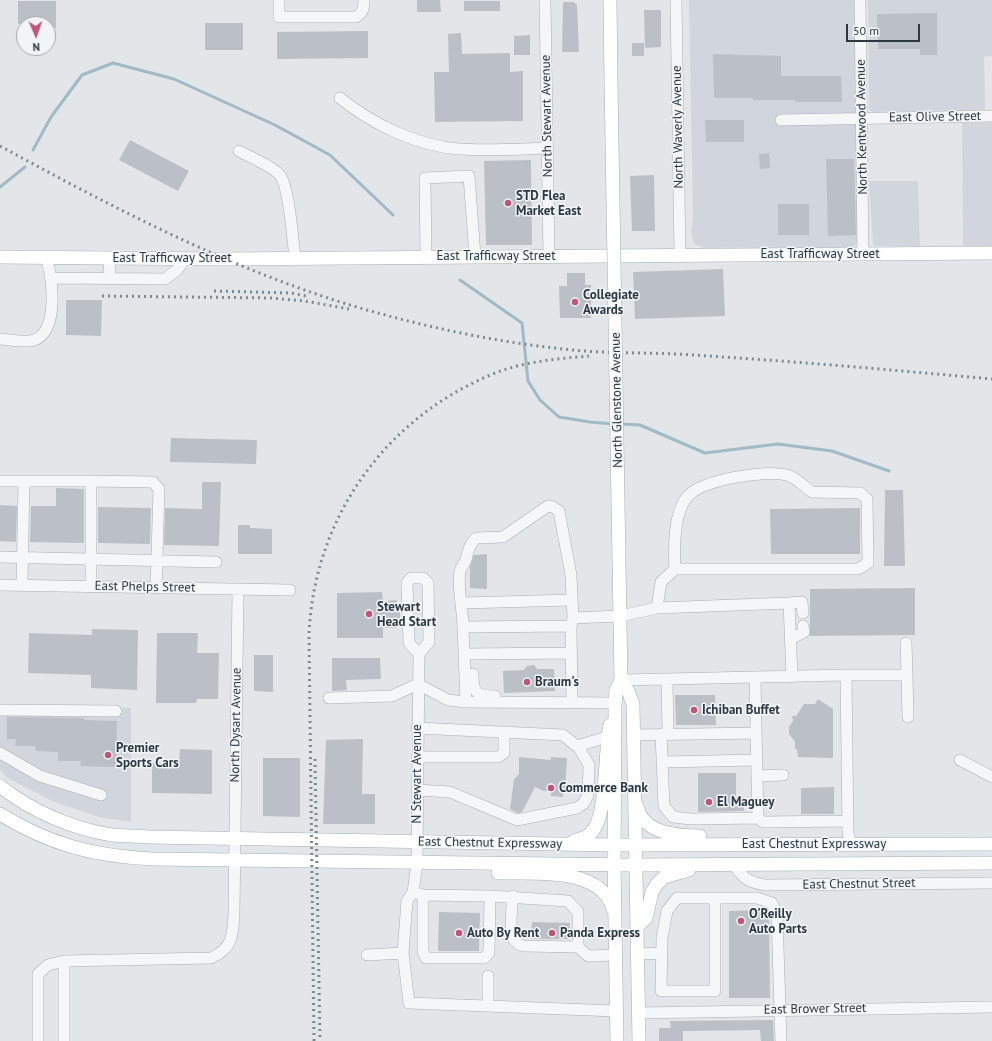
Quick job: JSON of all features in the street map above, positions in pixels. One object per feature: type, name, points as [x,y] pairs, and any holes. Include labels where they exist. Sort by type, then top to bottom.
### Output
[{"type":"main road","name":"North Glenstone Avenue","points":[[610,0],[621,680],[616,690],[612,735]]},
{"type":"main road","name":"East Trafficway Street","points":[[0,257],[295,258],[992,252]]},
{"type":"main road","name":"North Glenstone Avenue","points":[[621,680],[628,690],[633,704],[639,1041]]},
{"type":"main road","points":[[564,844],[586,837],[597,825],[601,812],[612,735]]},
{"type":"main road","points":[[612,735],[615,845],[614,865],[617,1041]]},
{"type":"main road","name":"East Chestnut Expressway","points":[[0,786],[33,807],[60,820],[112,834],[234,840],[417,841],[615,845],[992,844]]},
{"type":"main road","points":[[634,794],[638,811],[643,821],[667,834],[686,836],[824,837],[853,844]]},
{"type":"main road","name":"East Chestnut Expressway","points":[[0,814],[41,836],[92,853],[115,857],[234,861],[417,864],[734,865],[992,863]]},
{"type":"main road","points":[[417,864],[439,870],[576,877],[605,892],[610,900],[615,916]]},
{"type":"main road","points":[[637,927],[646,918],[652,892],[664,877],[712,865]]},
{"type":"street","points":[[279,0],[279,17],[356,17],[361,14],[364,8],[364,0]]},
{"type":"street","name":"North Stewart Avenue","points":[[545,0],[549,256]]},
{"type":"street","name":"North Waverly Avenue","points":[[676,0],[680,255]]},
{"type":"street","name":"North Kentwood Avenue","points":[[860,0],[863,254]]},
{"type":"street","points":[[340,98],[369,119],[418,140],[437,146],[458,149],[548,148]]},
{"type":"street","name":"East Olive Street","points":[[781,120],[992,116]]},
{"type":"street","points":[[239,151],[279,174],[284,181],[291,219],[295,258]]},
{"type":"street","points":[[426,257],[425,178],[469,176],[475,256]]},
{"type":"street","points":[[0,339],[33,341],[41,337],[49,320],[52,295],[51,278],[46,258]]},
{"type":"street","points":[[110,258],[110,278]]},
{"type":"street","points":[[51,278],[165,279],[177,270],[185,258]]},
{"type":"street","points":[[657,608],[661,582],[675,569],[809,570],[858,569],[865,567],[868,563],[867,499],[860,493],[812,492],[796,478],[785,474],[728,477],[712,482],[689,495],[682,506],[675,539],[675,569]]},
{"type":"street","points":[[0,481],[153,482],[158,489],[156,588]]},
{"type":"street","points":[[22,585],[24,481]]},
{"type":"street","points":[[91,481],[91,586]]},
{"type":"street","points":[[466,702],[460,571],[465,562],[470,544],[476,538],[503,537],[548,506],[553,506],[559,511],[571,575],[572,702]]},
{"type":"street","points":[[0,557],[216,562]]},
{"type":"street","points":[[418,654],[429,642],[428,583],[423,578],[411,578],[407,583],[409,643],[418,654],[418,684]]},
{"type":"street","name":"East Phelps Street","points":[[0,585],[290,590]]},
{"type":"street","name":"North Dysart Avenue","points":[[38,1041],[38,974],[48,965],[64,961],[211,958],[222,953],[231,942],[233,929],[238,589]]},
{"type":"street","points":[[462,603],[572,600]]},
{"type":"street","points":[[463,627],[572,622],[620,616],[657,608],[802,602],[803,613]]},
{"type":"street","points":[[789,603],[792,677]]},
{"type":"street","points":[[791,639],[804,632],[803,626]]},
{"type":"street","points":[[906,643],[908,717]]},
{"type":"street","points":[[465,654],[571,653]]},
{"type":"street","points":[[465,654],[473,663],[473,687],[478,694],[493,696],[553,696],[560,702]]},
{"type":"street","points":[[846,675],[848,837],[853,844]]},
{"type":"street","points":[[621,680],[907,675]]},
{"type":"street","points":[[755,678],[758,818]]},
{"type":"street","points":[[667,679],[665,734],[662,762],[664,806],[673,817],[691,819],[758,818],[764,822],[848,821]]},
{"type":"street","points":[[329,698],[392,696],[418,684]]},
{"type":"street","points":[[418,684],[448,700],[466,702],[572,702],[615,705]]},
{"type":"street","name":"N Stewart Avenue","points":[[418,684],[418,893]]},
{"type":"street","points":[[0,710],[116,711]]},
{"type":"street","points":[[417,728],[561,734],[577,746],[589,765],[589,788],[586,800],[577,808],[517,820],[450,792],[417,790]]},
{"type":"street","points":[[417,757],[498,757],[504,753],[504,732]]},
{"type":"street","points":[[633,734],[756,733]]},
{"type":"street","points":[[577,746],[612,735]]},
{"type":"street","points":[[0,753],[40,776],[101,795]]},
{"type":"street","points":[[662,762],[756,760]]},
{"type":"street","points":[[960,760],[992,777]]},
{"type":"street","points":[[757,776],[783,776]]},
{"type":"street","points":[[734,865],[742,876],[750,882],[750,898]]},
{"type":"street","name":"East Chestnut Street","points":[[750,882],[765,885],[992,883]]},
{"type":"street","points":[[418,893],[423,952],[426,958],[484,958],[489,953],[490,896]]},
{"type":"street","points":[[578,947],[578,912],[568,901],[513,896],[418,893],[407,901],[403,953],[409,1003],[616,1011]]},
{"type":"street","points":[[513,896],[512,932],[513,939],[518,943],[524,946],[578,947],[588,956],[615,955]]},
{"type":"street","points":[[715,898],[715,991],[661,991],[662,938],[667,911],[677,898],[715,898],[750,898],[772,903],[777,914],[781,1041]]},
{"type":"street","points":[[367,955],[403,953]]},
{"type":"street","points":[[638,954],[662,954]]},
{"type":"street","points":[[64,961],[64,1041]]},
{"type":"street","points":[[488,976],[488,1006]]},
{"type":"street","points":[[700,991],[701,1011]]},
{"type":"street","name":"East Brower Street","points":[[638,1012],[992,1007]]},
{"type":"shaded area","points":[[689,0],[855,0],[858,241],[856,245],[853,247],[705,248],[694,244],[691,232],[693,219]]},
{"type":"shaded area","points":[[868,0],[992,0],[992,56],[984,57],[985,110],[872,112],[869,110]]},
{"type":"shaded area","points":[[992,122],[992,246],[963,246],[962,123]]},
{"type":"shaded area","points":[[869,181],[918,181],[920,246],[876,246],[873,244]]},
{"type":"shaded area","points":[[0,705],[131,708],[131,822],[99,817],[52,801],[8,778],[0,770]]},
{"type":"building","points":[[417,0],[440,0],[441,12],[417,12]]},
{"type":"building","points":[[18,1],[56,1],[56,16],[18,16]]},
{"type":"building","points":[[464,1],[500,1],[500,11],[464,11]]},
{"type":"building","points":[[563,2],[574,2],[577,5],[579,52],[562,52]]},
{"type":"building","points":[[644,10],[661,10],[661,47],[645,48]]},
{"type":"building","points":[[937,13],[937,55],[920,55],[920,49],[878,49],[877,14]]},
{"type":"building","points":[[205,23],[243,23],[243,50],[205,50]]},
{"type":"building","points":[[368,31],[368,58],[277,59],[277,32]]},
{"type":"building","points":[[461,33],[462,54],[510,53],[510,72],[523,71],[523,121],[435,122],[434,72],[449,72],[448,34]]},
{"type":"building","points":[[530,35],[530,55],[514,55],[514,36]]},
{"type":"building","points":[[632,43],[644,43],[644,56],[632,56]]},
{"type":"building","points":[[713,54],[781,56],[781,76],[841,76],[842,102],[795,102],[795,100],[714,98]]},
{"type":"building","points":[[705,120],[744,120],[744,142],[706,142]]},
{"type":"building","points":[[130,140],[189,171],[178,191],[119,160]]},
{"type":"building","points":[[769,153],[770,168],[760,169],[759,154]]},
{"type":"building","points":[[826,159],[854,159],[856,235],[828,236]]},
{"type":"building","name":"STD Flea Market East","points":[[531,160],[532,245],[486,245],[484,161]]},
{"type":"building","points":[[654,175],[655,231],[632,231],[630,176]]},
{"type":"building","points":[[778,204],[809,204],[809,235],[778,235]]},
{"type":"building","points":[[723,269],[725,316],[635,319],[633,272]]},
{"type":"building","name":"Collegiate Awards","points":[[567,273],[585,273],[585,285],[591,285],[591,318],[560,318],[559,286],[567,286]]},
{"type":"building","points":[[66,300],[102,300],[101,336],[66,335]]},
{"type":"building","points":[[171,438],[257,440],[256,464],[170,462]]},
{"type":"building","points":[[202,482],[221,482],[219,546],[164,545],[165,508],[202,509]]},
{"type":"building","points":[[56,488],[84,489],[84,543],[30,542],[31,506],[56,506]]},
{"type":"building","points":[[885,490],[903,490],[905,566],[884,566]]},
{"type":"building","points":[[0,505],[17,506],[16,542],[0,541]]},
{"type":"building","points":[[98,507],[151,508],[150,544],[98,543]]},
{"type":"building","points":[[860,508],[860,554],[771,554],[770,509]]},
{"type":"building","points":[[238,525],[250,525],[250,528],[272,529],[272,554],[238,554]]},
{"type":"building","points":[[487,554],[487,589],[470,588],[470,566],[474,555]]},
{"type":"building","points":[[915,588],[915,635],[810,636],[810,589]]},
{"type":"building","name":"Stewart Head Start","points":[[382,592],[383,601],[397,600],[397,604],[400,604],[400,623],[397,624],[397,628],[383,628],[383,638],[337,638],[337,593]]},
{"type":"building","points":[[92,629],[138,630],[137,690],[91,688],[91,675],[28,673],[29,633],[92,635]]},
{"type":"building","points":[[157,633],[198,633],[197,653],[219,653],[218,699],[197,699],[196,703],[156,703]]},
{"type":"building","points":[[254,655],[273,655],[273,692],[254,691]]},
{"type":"building","points":[[332,658],[380,658],[381,679],[346,680],[347,690],[332,691]]},
{"type":"building","points":[[534,665],[537,669],[554,669],[555,691],[504,693],[503,671],[524,670],[527,666]]},
{"type":"building","points":[[675,695],[715,695],[716,725],[676,725]]},
{"type":"building","points":[[818,699],[833,709],[833,758],[798,757],[797,749],[795,749],[795,742],[789,734],[789,727],[793,721],[792,716],[796,716],[804,704],[815,704]]},
{"type":"building","points":[[7,717],[84,718],[84,720],[117,721],[116,767],[80,766],[81,761],[58,761],[58,752],[36,751],[35,746],[15,746],[16,739],[7,739]]},
{"type":"building","points":[[363,739],[362,794],[375,794],[375,824],[323,824],[326,740]]},
{"type":"building","points":[[180,749],[212,750],[212,794],[152,793],[152,763],[179,763]]},
{"type":"building","name":"Commerce Bank","points":[[519,757],[551,760],[551,757],[567,758],[565,790],[563,790],[563,797],[551,796],[551,791],[544,791],[535,787],[522,812],[518,813],[510,809],[514,779],[519,774]]},
{"type":"building","points":[[263,758],[300,758],[300,817],[263,816]]},
{"type":"building","points":[[698,773],[736,773],[736,797],[744,797],[744,811],[698,812]]},
{"type":"building","points":[[834,787],[834,814],[801,814],[801,788]]},
{"type":"building","points":[[767,910],[769,915],[770,998],[729,998],[729,911]]},
{"type":"building","name":"Auto By Rent","points":[[439,912],[480,913],[479,951],[438,951]]},
{"type":"building","points":[[532,922],[570,923],[569,939],[531,939]]},
{"type":"building","points":[[773,1020],[774,1041],[761,1041],[760,1030],[683,1031],[683,1041],[659,1041],[659,1028],[671,1028],[670,1021]]},
{"type":"waterway","points":[[33,150],[51,117],[82,75],[113,63],[174,79],[275,125],[330,155],[393,215]]},
{"type":"waterway","points":[[0,187],[25,167]]},
{"type":"waterway","points":[[460,280],[522,323],[528,381],[540,400],[559,417],[613,424]]},
{"type":"waterway","points":[[621,424],[640,425],[705,453],[778,444],[832,451],[889,471]]},
{"type":"railway","points":[[0,146],[142,220],[238,264],[288,284],[338,301],[434,327],[503,341],[573,350],[730,357],[992,379]]},
{"type":"railway","points":[[214,291],[291,293],[306,296]]},
{"type":"railway","points":[[102,296],[271,298],[305,301],[349,309]]},
{"type":"railway","points":[[314,1041],[309,634],[314,592],[324,552],[340,514],[361,479],[387,447],[416,419],[450,395],[500,371],[524,364],[589,356]]},
{"type":"railway","points":[[315,759],[320,1041]]},
{"type":"place","name":"STD Flea Market East","points":[[508,203]]},
{"type":"place","name":"Collegiate Awards","points":[[575,302]]},
{"type":"place","name":"Stewart Head Start","points":[[369,614]]},
{"type":"place","name":"Braum's","points":[[527,682]]},
{"type":"place","name":"Ichiban Buffet","points":[[694,710]]},
{"type":"place","name":"Premier Sports Cars","points":[[108,755]]},
{"type":"place","name":"Commerce Bank","points":[[551,788]]},
{"type":"place","name":"El Maguey","points":[[709,802]]},
{"type":"place","name":"O'Reilly Auto Parts","points":[[741,921]]},
{"type":"place","name":"Auto By Rent","points":[[459,933]]},
{"type":"place","name":"Panda Express","points":[[552,933]]}]
